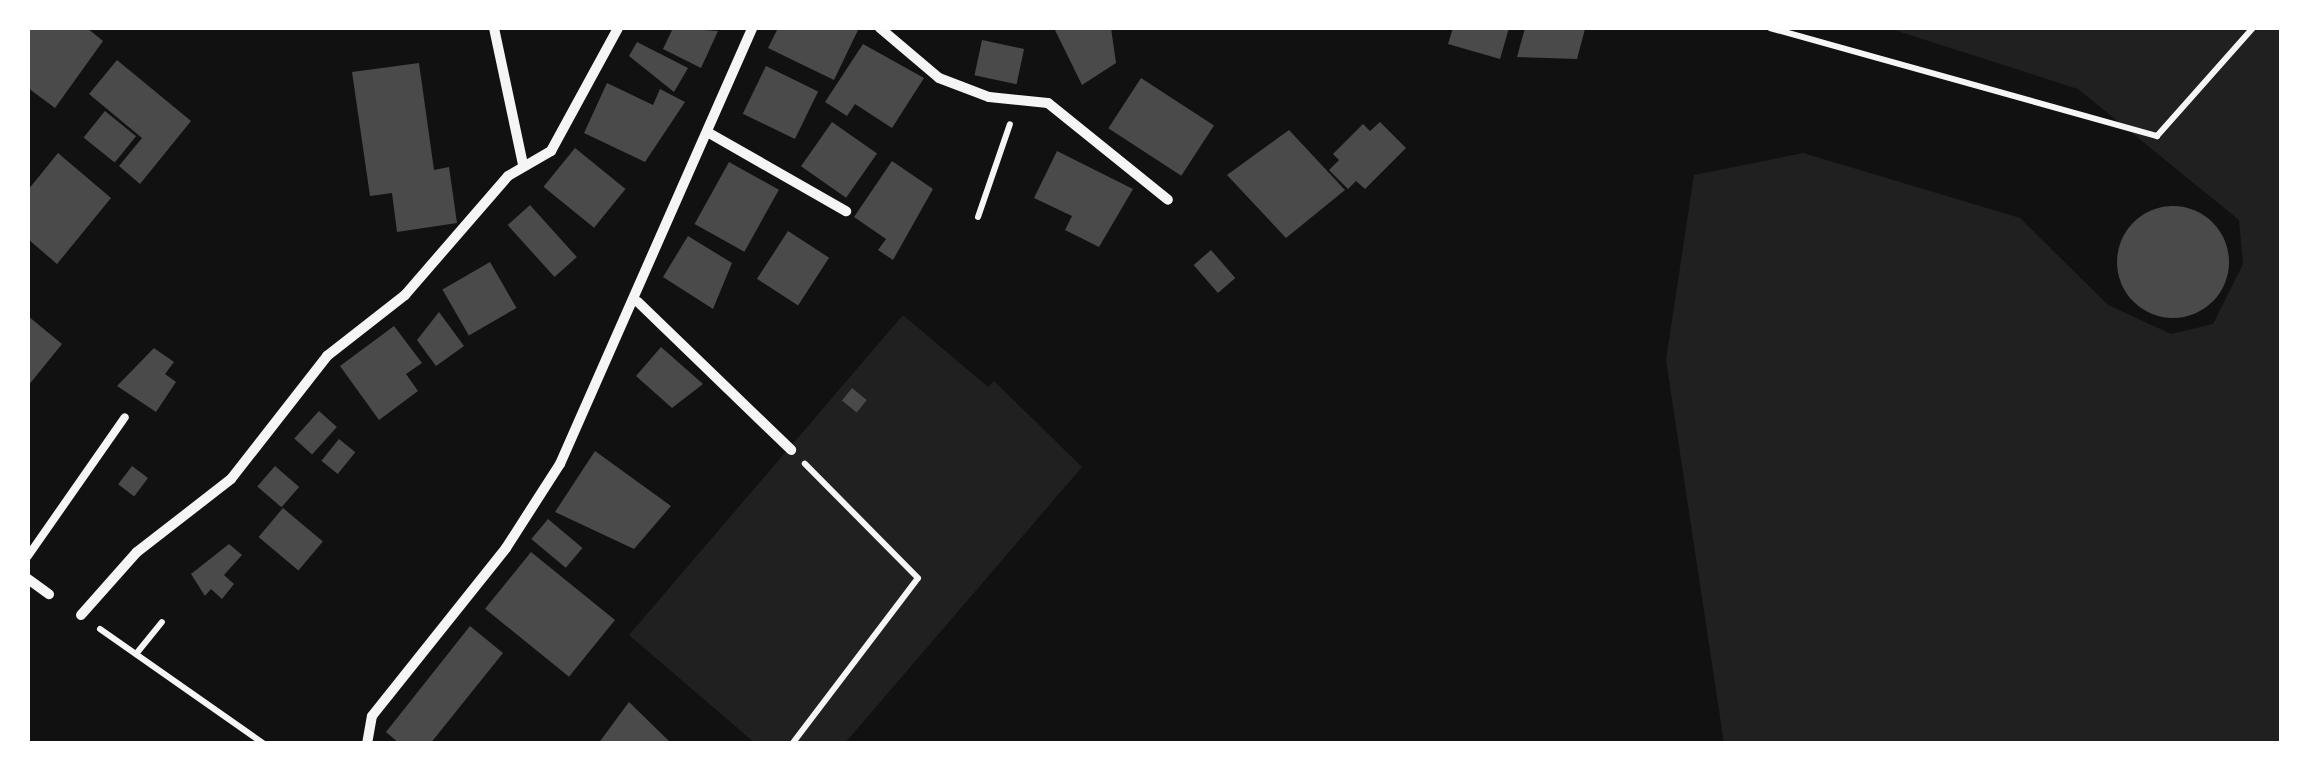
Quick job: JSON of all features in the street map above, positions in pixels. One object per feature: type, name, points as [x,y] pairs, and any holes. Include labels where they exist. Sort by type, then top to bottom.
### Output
[{"type":"street","points":[[494,28],[523,164]]},
{"type":"street","points":[[81,615],[137,552],[231,479],[327,356],[405,295],[523,164],[552,151],[618,28]]},
{"type":"street","points":[[367,744],[372,716],[526,520],[638,302],[752,28]]},
{"type":"street","points":[[880,28],[939,78],[1018,100],[1048,104],[1168,200]]},
{"type":"street","points":[[708,133],[846,211]]},
{"type":"street","points":[[638,302],[791,450]]},
{"type":"street","points":[[28,579],[50,594]]},
{"type":"lane","points":[[28,556],[125,416]]},
{"type":"path","points":[[1770,28],[2158,136],[2254,28]]},
{"type":"path","points":[[978,217],[1018,100]]},
{"type":"path","points":[[791,450],[918,578],[792,744]]},
{"type":"path","points":[[81,615],[264,744]]},
{"type":"path","points":[[136,654],[162,622]]},
{"type":"shaded area","points":[[1888,28],[2281,28],[2281,743],[1724,743],[1666,360],[1694,175],[1803,153],[2020,218],[2108,305],[2171,334],[2213,324],[2243,264],[2239,220],[2078,89]]},
{"type":"shaded area","points":[[903,315],[988,387],[994,381],[1082,467],[845,743],[755,743],[629,635]]},
{"type":"building","points":[[28,28],[87,28],[103,41],[55,108],[28,88]]},
{"type":"building","points":[[673,28],[718,31],[701,68],[663,49]]},
{"type":"building","points":[[778,28],[859,28],[834,80],[768,48]]},
{"type":"building","points":[[1054,28],[1111,28],[1116,63],[1082,85]]},
{"type":"building","points":[[1453,28],[1509,28],[1500,59],[1448,44]]},
{"type":"building","points":[[1525,28],[1585,29],[1577,59],[1517,57]]},
{"type":"building","points":[[982,40],[1024,49],[1017,84],[975,75]]},
{"type":"building","points":[[637,42],[688,68],[674,92],[629,56]]},
{"type":"building","points":[[863,44],[924,78],[892,128],[855,104],[847,116],[825,102]]},
{"type":"building","points":[[117,60],[191,121],[140,184],[119,166],[142,138],[89,94]]},
{"type":"building","points":[[419,63],[434,170],[449,167],[457,223],[397,232],[392,193],[370,196],[352,72]]},
{"type":"building","points":[[766,66],[818,91],[795,139],[743,114]]},
{"type":"building","points":[[1141,78],[1214,125],[1181,176],[1108,128]]},
{"type":"building","points":[[607,83],[653,105],[660,89],[685,102],[645,162],[584,133]]},
{"type":"building","points":[[105,111],[136,136],[115,163],[84,137]]},
{"type":"building","points":[[832,122],[877,154],[846,198],[801,166]]},
{"type":"building","points":[[1380,122],[1406,148],[1365,189],[1356,181],[1348,189],[1329,170],[1339,160],[1333,154],[1363,124],[1370,131]]},
{"type":"building","points":[[1289,130],[1345,190],[1286,238],[1227,175]]},
{"type":"building","points":[[575,148],[626,189],[594,228],[544,187]]},
{"type":"building","points":[[1057,151],[1133,189],[1099,247],[1065,230],[1072,216],[1034,198]]},
{"type":"building","points":[[58,153],[111,198],[57,264],[28,239],[28,190]]},
{"type":"building","points":[[892,161],[933,189],[893,260],[878,250],[886,239],[854,217]]},
{"type":"building","points":[[729,162],[779,190],[744,252],[695,224]]},
{"type":"building","points":[[530,205],[577,257],[555,277],[508,225]]},
{"type":"building","points":[[2173,206],[2194,211],[2212,223],[2224,241],[2229,262],[2224,283],[2212,301],[2194,313],[2173,318],[2152,313],[2134,301],[2122,283],[2117,262],[2122,241],[2134,223],[2152,211]]},
{"type":"building","points":[[788,231],[829,258],[798,305],[757,279]]},
{"type":"building","points":[[688,236],[732,263],[713,309],[663,277]]},
{"type":"building","points":[[1211,250],[1235,278],[1218,293],[1194,265]]},
{"type":"building","points":[[490,262],[516,308],[469,335],[442,290]]},
{"type":"building","points":[[439,312],[464,346],[436,366],[417,340]]},
{"type":"building","points":[[28,316],[62,344],[28,386]]},
{"type":"building","points":[[394,326],[422,363],[406,374],[418,391],[379,420],[340,366]]},
{"type":"building","points":[[661,347],[703,384],[672,408],[636,376]]},
{"type":"building","points":[[154,348],[174,362],[165,374],[176,382],[156,412],[117,386]]},
{"type":"building","points":[[852,388],[867,400],[857,412],[842,400]]},
{"type":"building","points":[[319,411],[337,427],[312,455],[294,438]]},
{"type":"building","points":[[339,439],[355,452],[338,474],[321,461]]},
{"type":"building","points":[[595,451],[671,506],[634,549],[555,512]]},
{"type":"building","points":[[132,466],[148,478],[134,496],[118,484]]},
{"type":"building","points":[[275,466],[299,487],[281,507],[257,486]]},
{"type":"building","points":[[283,508],[323,541],[298,571],[259,537]]},
{"type":"building","points":[[548,519],[582,548],[566,568],[531,539]]},
{"type":"building","points":[[229,544],[242,555],[224,575],[234,584],[222,599],[211,589],[205,596],[191,574]]},
{"type":"building","points":[[531,552],[615,620],[569,677],[485,609]]},
{"type":"building","points":[[470,626],[503,653],[430,744],[400,744],[386,732]]},
{"type":"building","points":[[629,702],[672,744],[598,744]]}]
